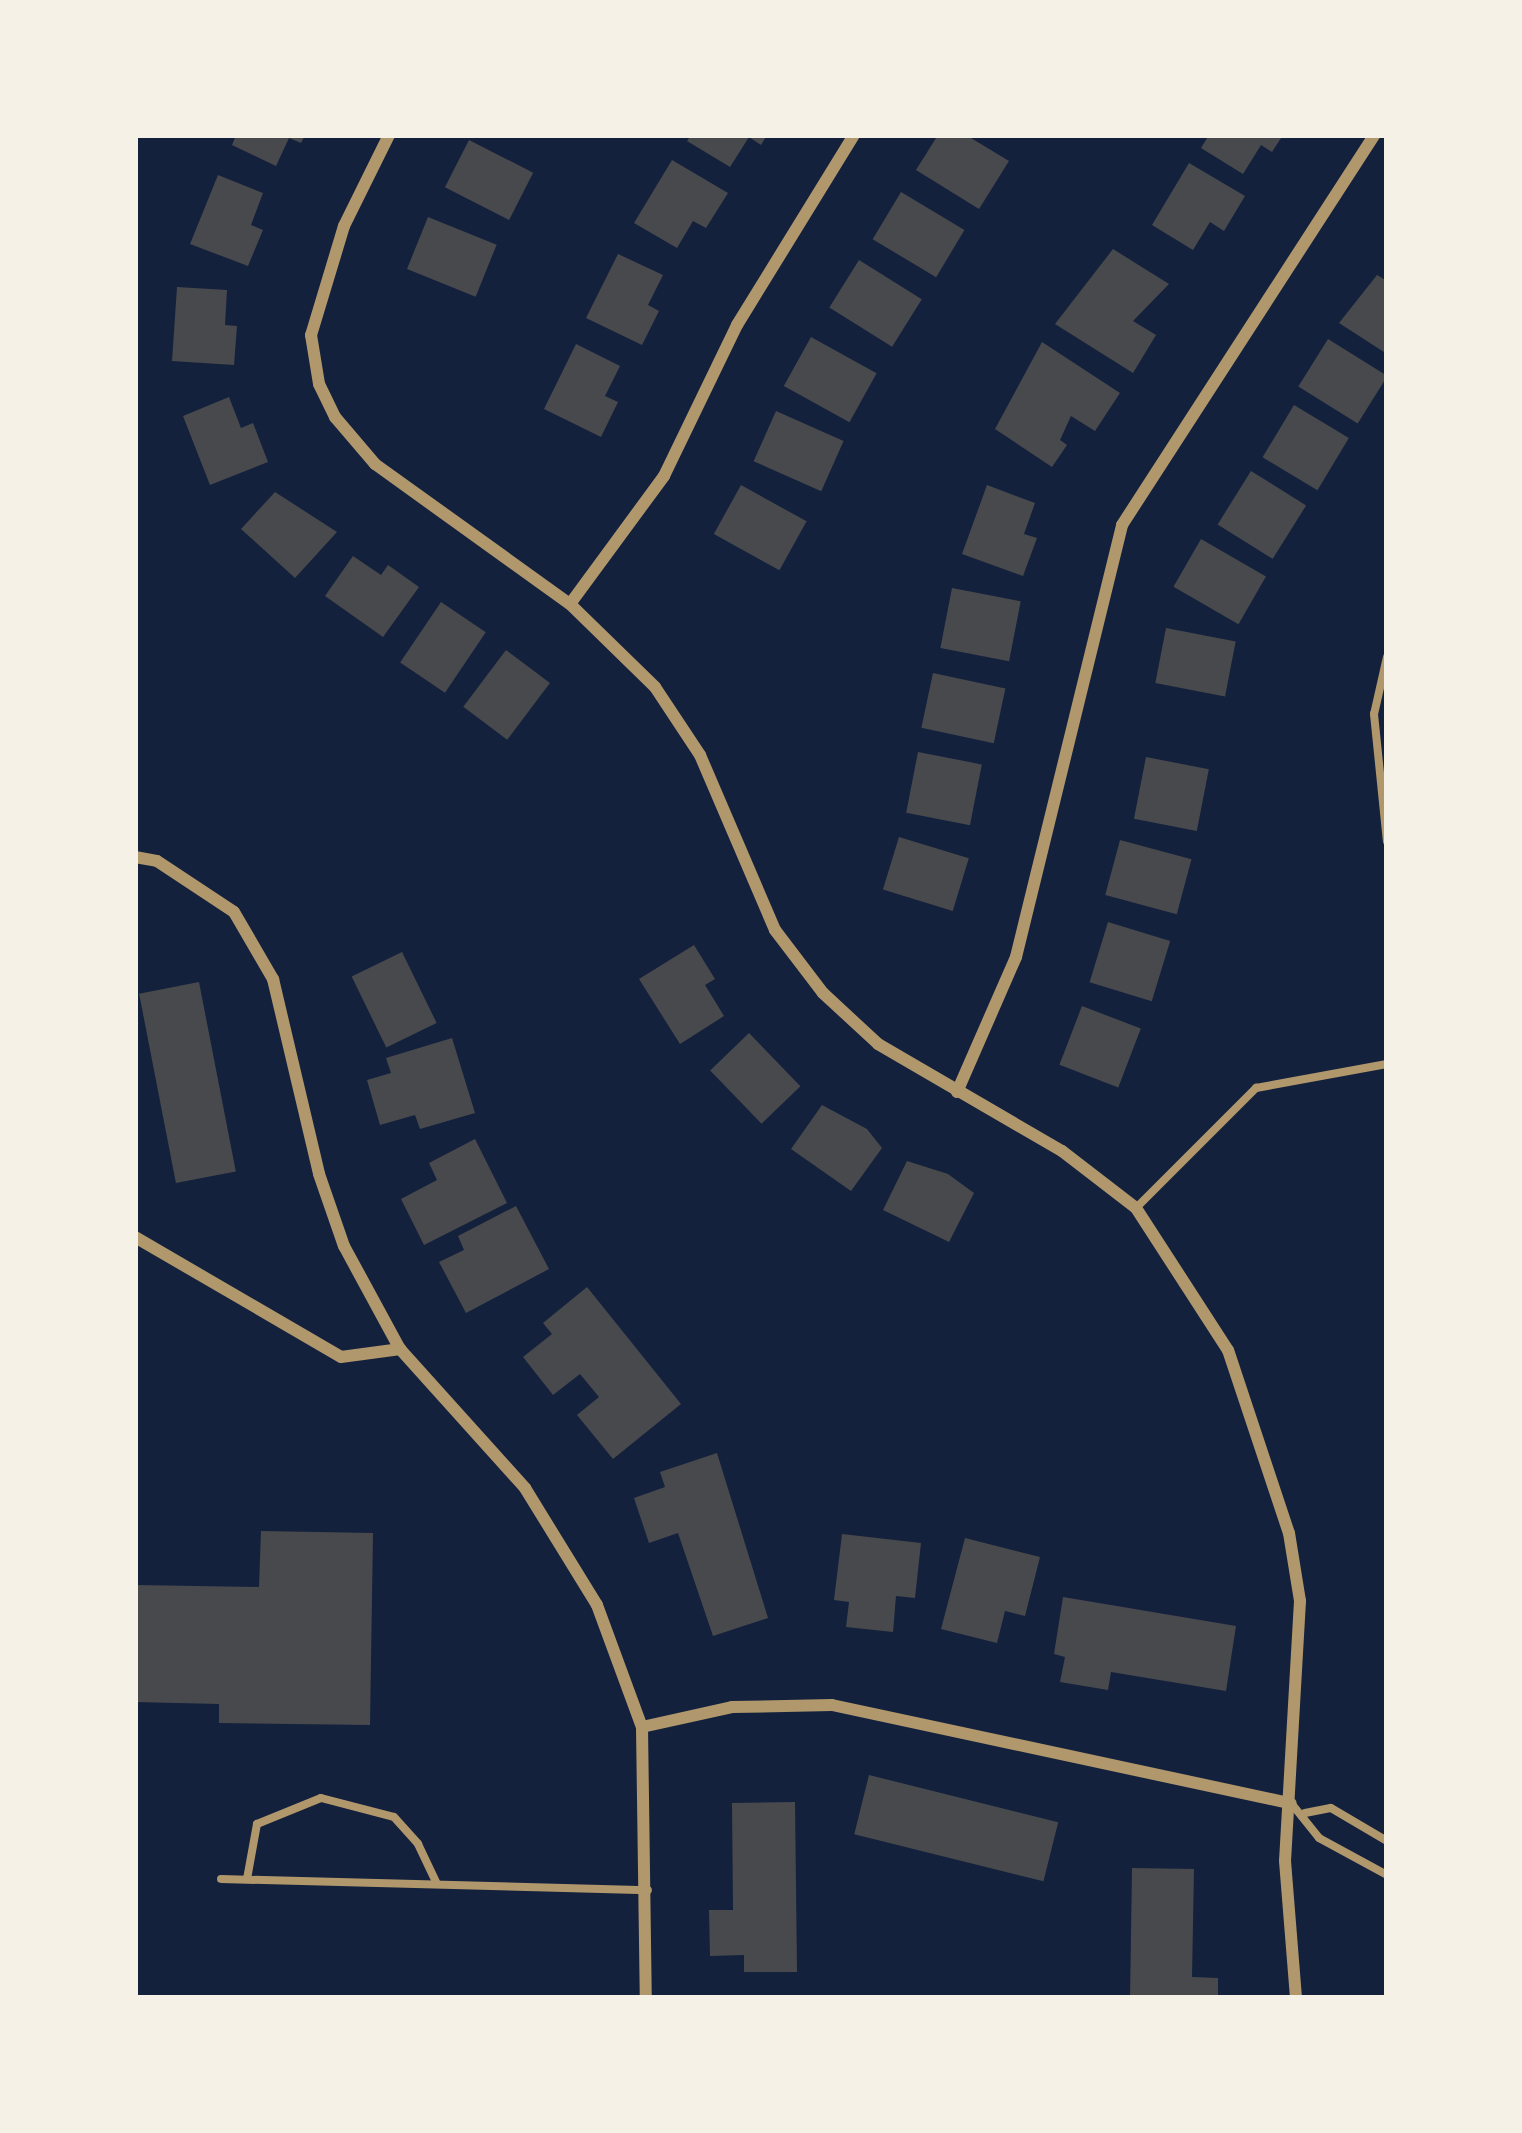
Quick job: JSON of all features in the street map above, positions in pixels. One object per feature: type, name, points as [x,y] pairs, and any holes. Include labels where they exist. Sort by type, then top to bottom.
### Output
[{"type":"street","points":[[389,135],[324,280],[311,335],[319,384],[375,464],[571,604],[655,687],[700,755],[775,930],[823,993],[878,1044],[1062,1151],[1136,1208],[1228,1350],[1289,1533],[1303,1662],[1291,1803],[1287,1954],[1295,1998]]},
{"type":"street","points":[[571,604],[664,476],[737,325],[854,135]]},
{"type":"street","points":[[957,1091],[1016,957],[1122,525],[1374,135]]},
{"type":"street","points":[[135,856],[157,860],[234,912],[273,979],[319,1174],[344,1246],[400,1349],[525,1488],[597,1605],[642,1727],[649,1890],[646,1998]]},
{"type":"street","points":[[135,1237],[341,1357],[400,1349]]},
{"type":"street","points":[[642,1727],[732,1707],[832,1705],[1204,1778],[1291,1803]]},
{"type":"lane","points":[[1387,657],[1374,735],[1387,841]]},
{"type":"lane","points":[[1136,1208],[1256,1088],[1387,1064]]},
{"type":"lane","points":[[247,1880],[257,1824],[321,1798],[394,1817],[418,1844],[437,1884]]},
{"type":"lane","points":[[1291,1803],[1305,1813],[1319,1838],[1387,1875]]},
{"type":"lane","points":[[1305,1813],[1331,1808],[1387,1841]]},
{"type":"lane","points":[[221,1879],[649,1890]]},
{"type":"building","points":[[236,135],[305,135],[301,143],[289,138],[276,166],[232,145]]},
{"type":"building","points":[[691,135],[767,135],[761,145],[749,137],[730,167],[687,141]]},
{"type":"building","points":[[938,135],[966,135],[1009,161],[979,209],[916,170]]},
{"type":"building","points":[[1209,135],[1283,135],[1272,152],[1261,145],[1243,174],[1201,148]]},
{"type":"building","points":[[469,140],[533,173],[509,220],[445,187]]},
{"type":"building","points":[[672,160],[728,193],[706,228],[693,221],[677,248],[634,223]]},
{"type":"building","points":[[1189,163],[1245,196],[1224,231],[1210,222],[1193,250],[1152,225]]},
{"type":"building","points":[[218,175],[263,193],[251,225],[263,230],[248,266],[190,244]]},
{"type":"building","points":[[901,192],[964,230],[936,277],[873,239]]},
{"type":"building","points":[[428,217],[497,245],[476,297],[407,269]]},
{"type":"building","points":[[1113,249],[1169,284],[1133,321],[1156,335],[1133,373],[1055,324]]},
{"type":"building","points":[[618,254],[663,275],[648,305],[659,311],[642,345],[586,318]]},
{"type":"building","points":[[859,260],[922,299],[892,347],[829,307]]},
{"type":"building","points":[[1377,275],[1387,281],[1387,354],[1339,323]]},
{"type":"building","points":[[177,287],[227,290],[225,325],[237,326],[234,365],[172,361]]},
{"type":"building","points":[[811,337],[877,373],[849,422],[784,386]]},
{"type":"building","points":[[1328,339],[1387,376],[1358,424],[1298,386]]},
{"type":"building","points":[[1042,342],[1120,393],[1095,431],[1071,416],[1060,440],[1067,445],[1052,467],[995,429]]},
{"type":"building","points":[[576,344],[620,366],[605,396],[618,402],[601,437],[544,409]]},
{"type":"building","points":[[229,397],[241,428],[253,423],[268,462],[210,485],[183,416]]},
{"type":"building","points":[[1294,405],[1349,438],[1317,490],[1263,457]]},
{"type":"building","points":[[776,411],[844,441],[821,491],[754,461]]},
{"type":"building","points":[[1251,471],[1306,505],[1273,559],[1218,524]]},
{"type":"building","points":[[741,485],[807,521],[779,570],[714,534]]},
{"type":"building","points":[[987,485],[1035,503],[1024,534],[1037,538],[1023,576],[962,554]]},
{"type":"building","points":[[275,492],[337,532],[295,578],[241,529]]},
{"type":"building","points":[[1201,539],[1266,576],[1238,624],[1174,587]]},
{"type":"building","points":[[353,556],[381,575],[388,565],[419,587],[383,637],[325,596]]},
{"type":"building","points":[[952,588],[1021,601],[1009,661],[940,648]]},
{"type":"building","points":[[441,602],[486,632],[445,693],[400,663]]},
{"type":"building","points":[[1166,628],[1236,642],[1225,697],[1155,683]]},
{"type":"building","points":[[506,650],[550,683],[507,740],[463,707]]},
{"type":"building","points":[[933,673],[1005,688],[994,743],[921,728]]},
{"type":"building","points":[[918,752],[982,764],[970,825],[906,813]]},
{"type":"building","points":[[1146,757],[1209,769],[1197,831],[1134,819]]},
{"type":"building","points":[[899,837],[969,858],[953,911],[883,890]]},
{"type":"building","points":[[1120,840],[1191,859],[1177,914],[1105,895]]},
{"type":"building","points":[[1108,922],[1170,941],[1152,1001],[1090,982]]},
{"type":"building","points":[[694,945],[715,979],[705,985],[724,1016],[680,1044],[639,979]]},
{"type":"building","points":[[402,952],[437,1023],[386,1048],[352,977]]},
{"type":"building","points":[[199,982],[236,1171],[176,1183],[139,994]]},
{"type":"building","points":[[1082,1006],[1141,1029],[1118,1087],[1059,1065]]},
{"type":"building","points":[[749,1033],[800,1086],[762,1124],[710,1071]]},
{"type":"building","points":[[452,1038],[475,1113],[420,1129],[415,1115],[380,1125],[367,1080],[391,1073],[386,1058]]},
{"type":"building","points":[[822,1105],[867,1129],[882,1148],[851,1191],[791,1149]]},
{"type":"building","points":[[475,1139],[507,1203],[424,1245],[401,1199],[437,1180],[429,1163]]},
{"type":"building","points":[[907,1161],[948,1174],[974,1193],[949,1242],[883,1210]]},
{"type":"building","points":[[516,1206],[549,1269],[466,1313],[439,1262],[464,1250],[458,1236]]},
{"type":"building","points":[[587,1287],[681,1404],[613,1459],[577,1415],[599,1397],[580,1374],[553,1395],[523,1357],[552,1334],[543,1323]]},
{"type":"building","points":[[717,1453],[768,1618],[713,1636],[678,1533],[649,1543],[634,1498],[665,1487],[660,1472]]},
{"type":"building","points":[[261,1531],[373,1533],[370,1725],[219,1723],[219,1704],[135,1702],[135,1585],[259,1587]]},
{"type":"building","points":[[842,1534],[921,1543],[915,1598],[896,1596],[893,1632],[846,1627],[849,1602],[834,1600]]},
{"type":"building","points":[[965,1538],[1040,1557],[1025,1616],[1005,1611],[997,1643],[941,1629]]},
{"type":"building","points":[[1063,1597],[1236,1626],[1226,1691],[1111,1672],[1108,1690],[1060,1682],[1065,1657],[1054,1654]]},
{"type":"building","points":[[869,1775],[1058,1822],[1043,1881],[854,1834]]},
{"type":"building","points":[[795,1802],[797,1972],[744,1972],[744,1955],[710,1956],[709,1910],[733,1910],[732,1803]]},
{"type":"building","points":[[1132,1868],[1194,1869],[1192,1977],[1218,1978],[1218,1998],[1130,1998]]}]
